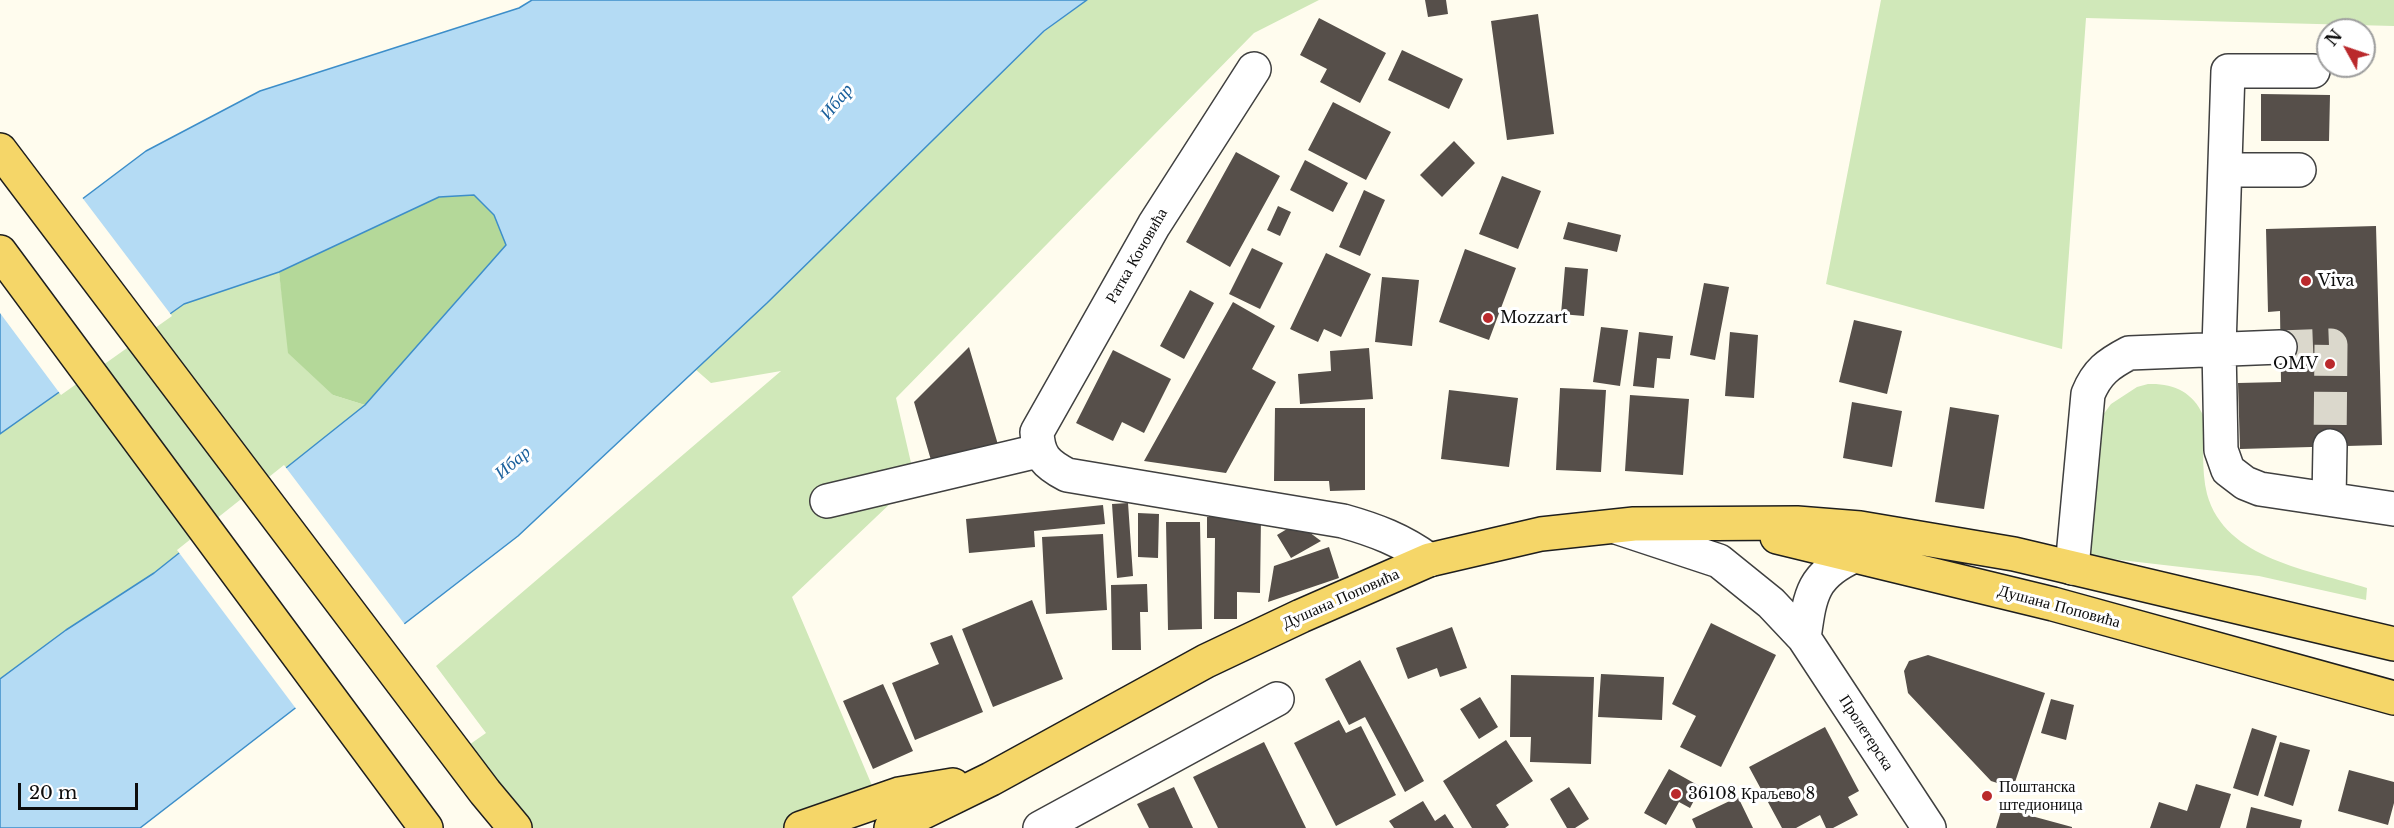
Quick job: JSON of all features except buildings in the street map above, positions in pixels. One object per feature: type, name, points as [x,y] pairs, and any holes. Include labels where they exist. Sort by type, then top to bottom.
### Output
[{"type":"main road","points":[[0,150],[485,792],[515,828]]},
{"type":"main road","points":[[0,252],[426,828]]},
{"type":"main road","name":"Душана Поповића","points":[[891,828],[991,779],[1206,661],[1429,560],[1541,534],[1614,526],[1797,523],[1860,528],[2014,554],[2394,644]]},
{"type":"main road","name":"Душана Поповића","points":[[1723,524],[2053,604],[2394,698]]},
{"type":"main road","name":"Душана Поповића","points":[[801,828],[899,794],[991,779]]},
{"type":"street","name":"Ратка Кочовића","points":[[1038,451],[1037,432],[1054,401],[1154,225],[1254,69]]},
{"type":"street","points":[[2313,71],[2228,71],[2219,347],[2221,450],[2228,470],[2245,483],[2260,489],[2394,509]]},
{"type":"street","points":[[2226,170],[2299,170]]},
{"type":"street","points":[[2072,568],[2088,394],[2095,377],[2107,364],[2129,353],[2219,347],[2280,347]]},
{"type":"street","points":[[2330,446],[2330,500]]},
{"type":"street","points":[[827,501],[1038,451],[1050,466],[1067,475],[1343,521],[1398,540],[1429,560]]},
{"type":"street","name":"Пролетерска","points":[[1614,526],[1719,561],[1771,603],[1804,638],[1915,824]]},
{"type":"street","points":[[1804,638],[1809,603],[1820,580],[1832,566],[1854,556]]},
{"type":"street","points":[[1040,828],[1277,699]]},
{"type":"green space","points":[[1087,0],[1319,0],[1254,33],[896,398],[915,480],[792,597],[879,802],[801,828],[516,828],[456,754],[486,733],[436,666],[781,371],[711,383],[695,369],[1045,31]]},
{"type":"green space","points":[[1881,0],[2394,0],[2394,26],[2376,26],[2376,18],[2316,18],[2316,24],[2086,18],[2062,349],[1826,284]]},
{"type":"green space","points":[[474,195],[494,215],[506,245],[365,405],[333,395],[288,353],[279,272],[439,197]]},
{"type":"green space","points":[[279,272],[284,309],[333,395],[365,405],[154,573],[66,630],[0,679],[0,434],[184,304]]},
{"type":"green space","points":[[2148,384],[2166,385],[2181,390],[2199,407],[2203,415],[2203,465],[2207,494],[2217,516],[2232,534],[2251,548],[2273,559],[2367,588],[2366,600],[2259,576],[2086,556],[2097,423],[2111,404],[2137,387]]},
{"type":"water","name":"Ибар","points":[[532,0],[1087,0],[1044,31],[767,303],[518,536],[140,828],[0,828],[0,679],[66,630],[154,573],[365,405],[506,245],[494,215],[474,195],[439,197],[279,272],[184,304],[0,434],[0,261],[146,151],[260,91],[519,8]]},
{"type":"pier","points":[[81,196],[172,316],[61,395],[0,313],[0,257]]},
{"type":"pier","points":[[284,465],[406,626],[297,710],[177,550]]},
{"type":"tunnel","points":[[2280,347],[2331,345],[2330,446]]},
{"type":"place","name":"Viva","points":[[2306,281]]},
{"type":"place","name":"Mozzart","points":[[1488,318]]},
{"type":"place","name":"OMV","points":[[2330,364]]},
{"type":"place","name":"36108 Краљево 8","points":[[1676,794]]},
{"type":"place","name":"Поштанска штедионица","points":[[1987,796]]}]
